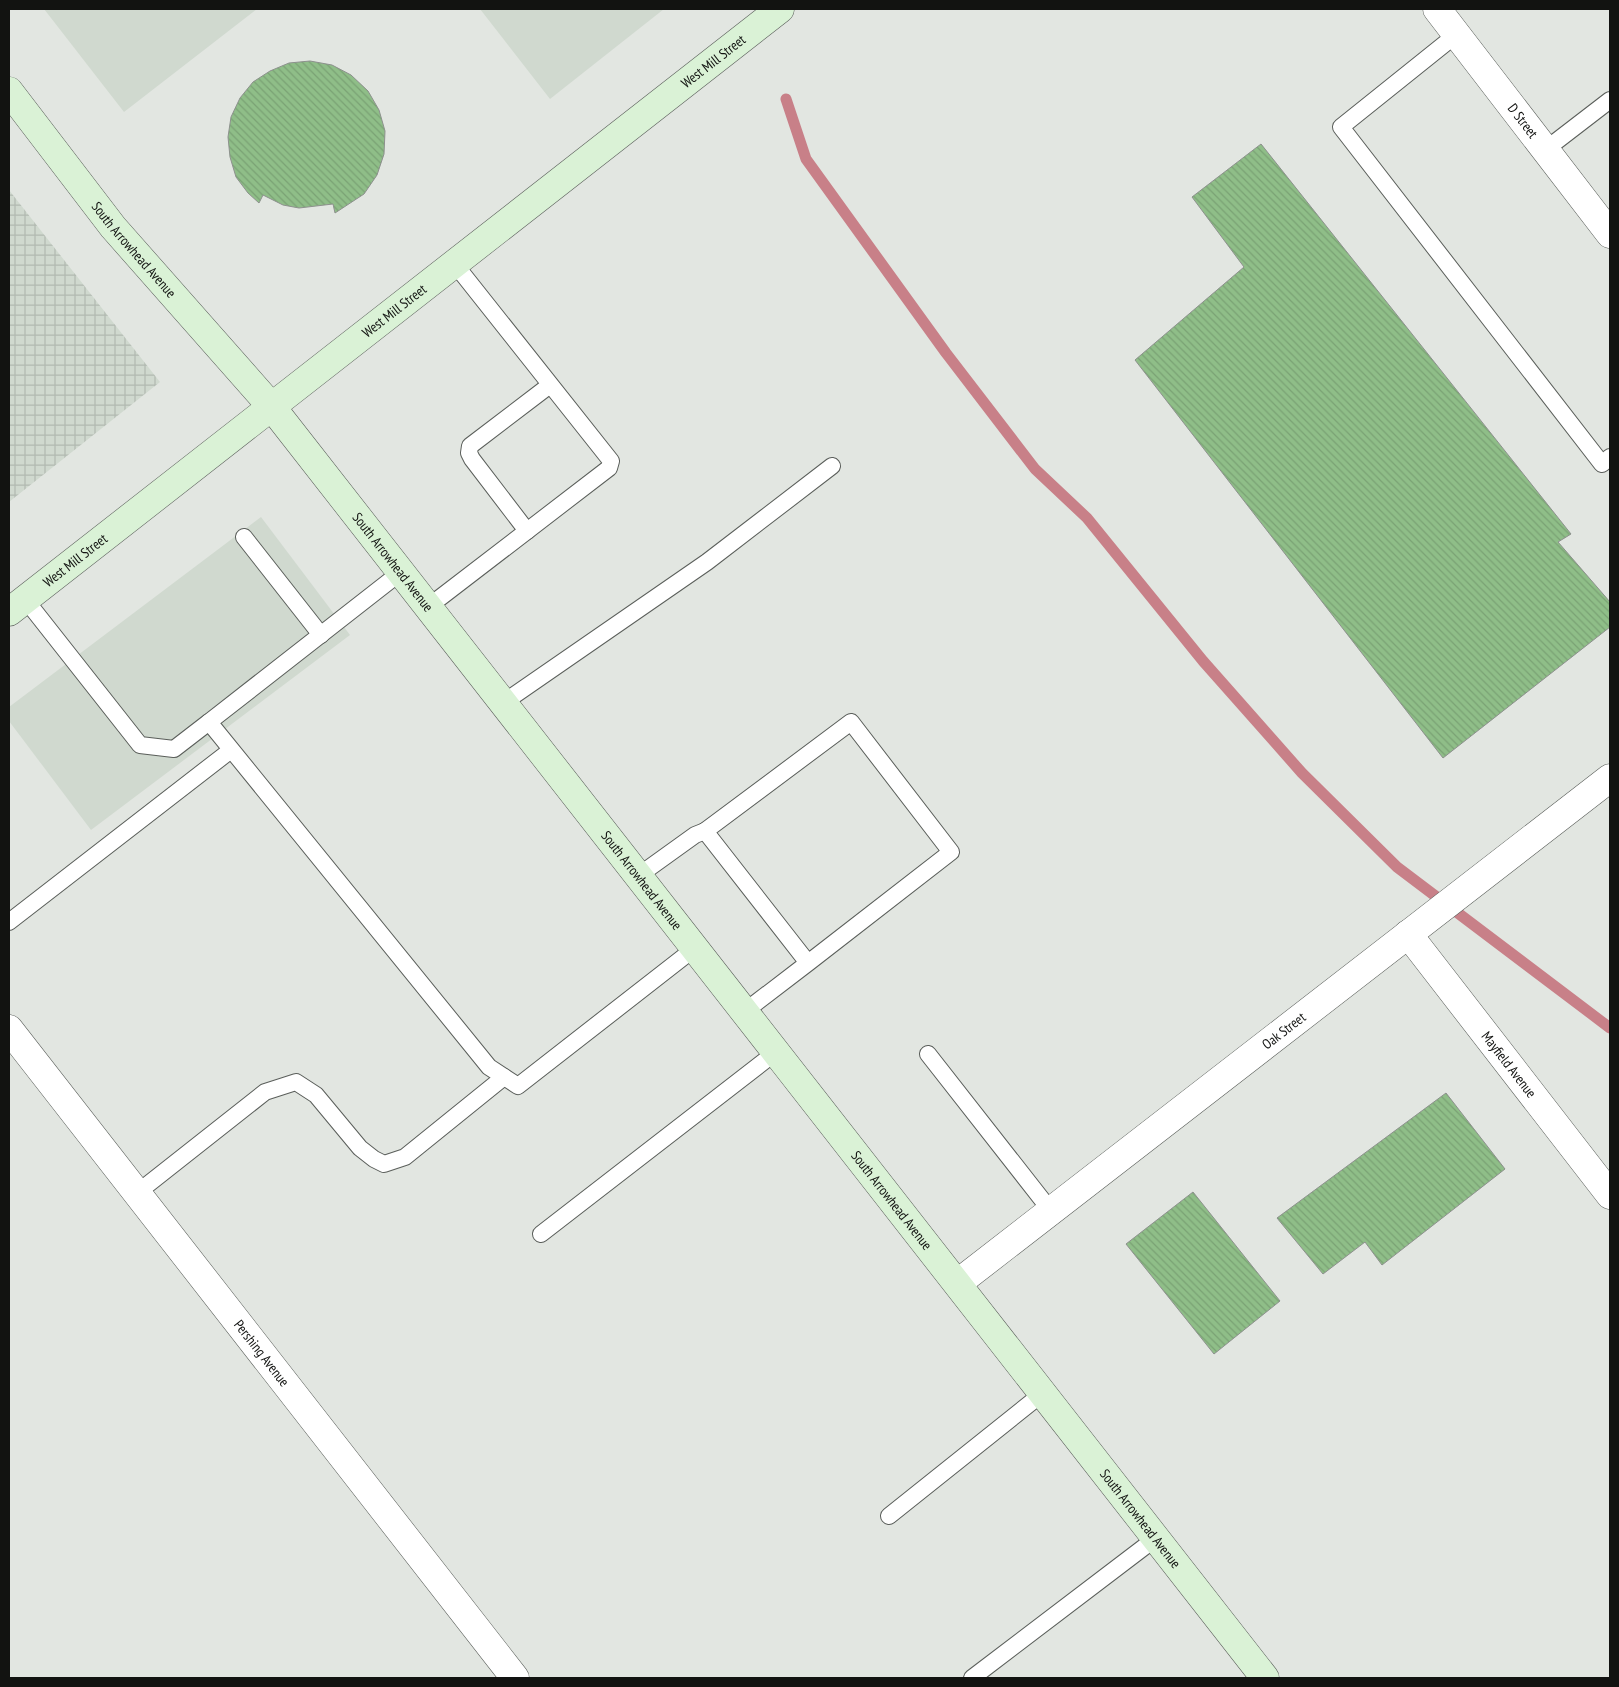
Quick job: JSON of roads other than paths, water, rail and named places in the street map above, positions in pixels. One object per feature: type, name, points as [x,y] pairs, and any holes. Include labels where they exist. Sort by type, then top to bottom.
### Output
[{"type":"main road","name":"West Mill Street","points":[[17,605],[780,9]]},
{"type":"main road","name":"South Arrowhead Avenue","points":[[9,91],[114,227],[271,406],[1265,1678]]},
{"type":"street","name":"D Street","points":[[1437,9],[1610,234]]},
{"type":"street","name":"Oak Street","points":[[958,1283],[1610,778]]},
{"type":"street","name":"Mayfield Avenue","points":[[1408,934],[1610,1195]]},
{"type":"street","name":"Pershing Avenue","points":[[9,1029],[515,1678]]},
{"type":"lane","points":[[1456,34],[1341,127],[1602,464],[1610,457]]},
{"type":"lane","points":[[1545,150],[1610,100]]},
{"type":"lane","points":[[428,607],[609,468],[611,461],[454,263]]},
{"type":"lane","points":[[527,531],[472,459],[470,446],[550,384]]},
{"type":"lane","points":[[503,703],[707,562],[832,466]]},
{"type":"lane","points":[[244,537],[321,635]]},
{"type":"lane","points":[[17,605],[140,745],[174,749],[401,572]]},
{"type":"lane","points":[[209,722],[489,1067],[518,1086],[695,948]]},
{"type":"lane","points":[[638,876],[695,835],[704,832],[851,722],[951,852],[744,1012]]},
{"type":"lane","points":[[9,922],[232,750]]},
{"type":"lane","points":[[704,832],[808,963]]},
{"type":"lane","points":[[541,1234],[776,1052]]},
{"type":"lane","points":[[928,1054],[1050,1211]]},
{"type":"lane","points":[[137,1193],[265,1092],[296,1082],[316,1095],[360,1148],[384,1164],[406,1157],[504,1078]]},
{"type":"lane","points":[[889,1516],[1043,1393]]},
{"type":"lane","points":[[972,1678],[1156,1538]]},
{"type":"waterway","points":[[786,99],[806,159],[946,353],[1035,469],[1087,518],[1203,661],[1302,773],[1397,867],[1610,1028]]}]
